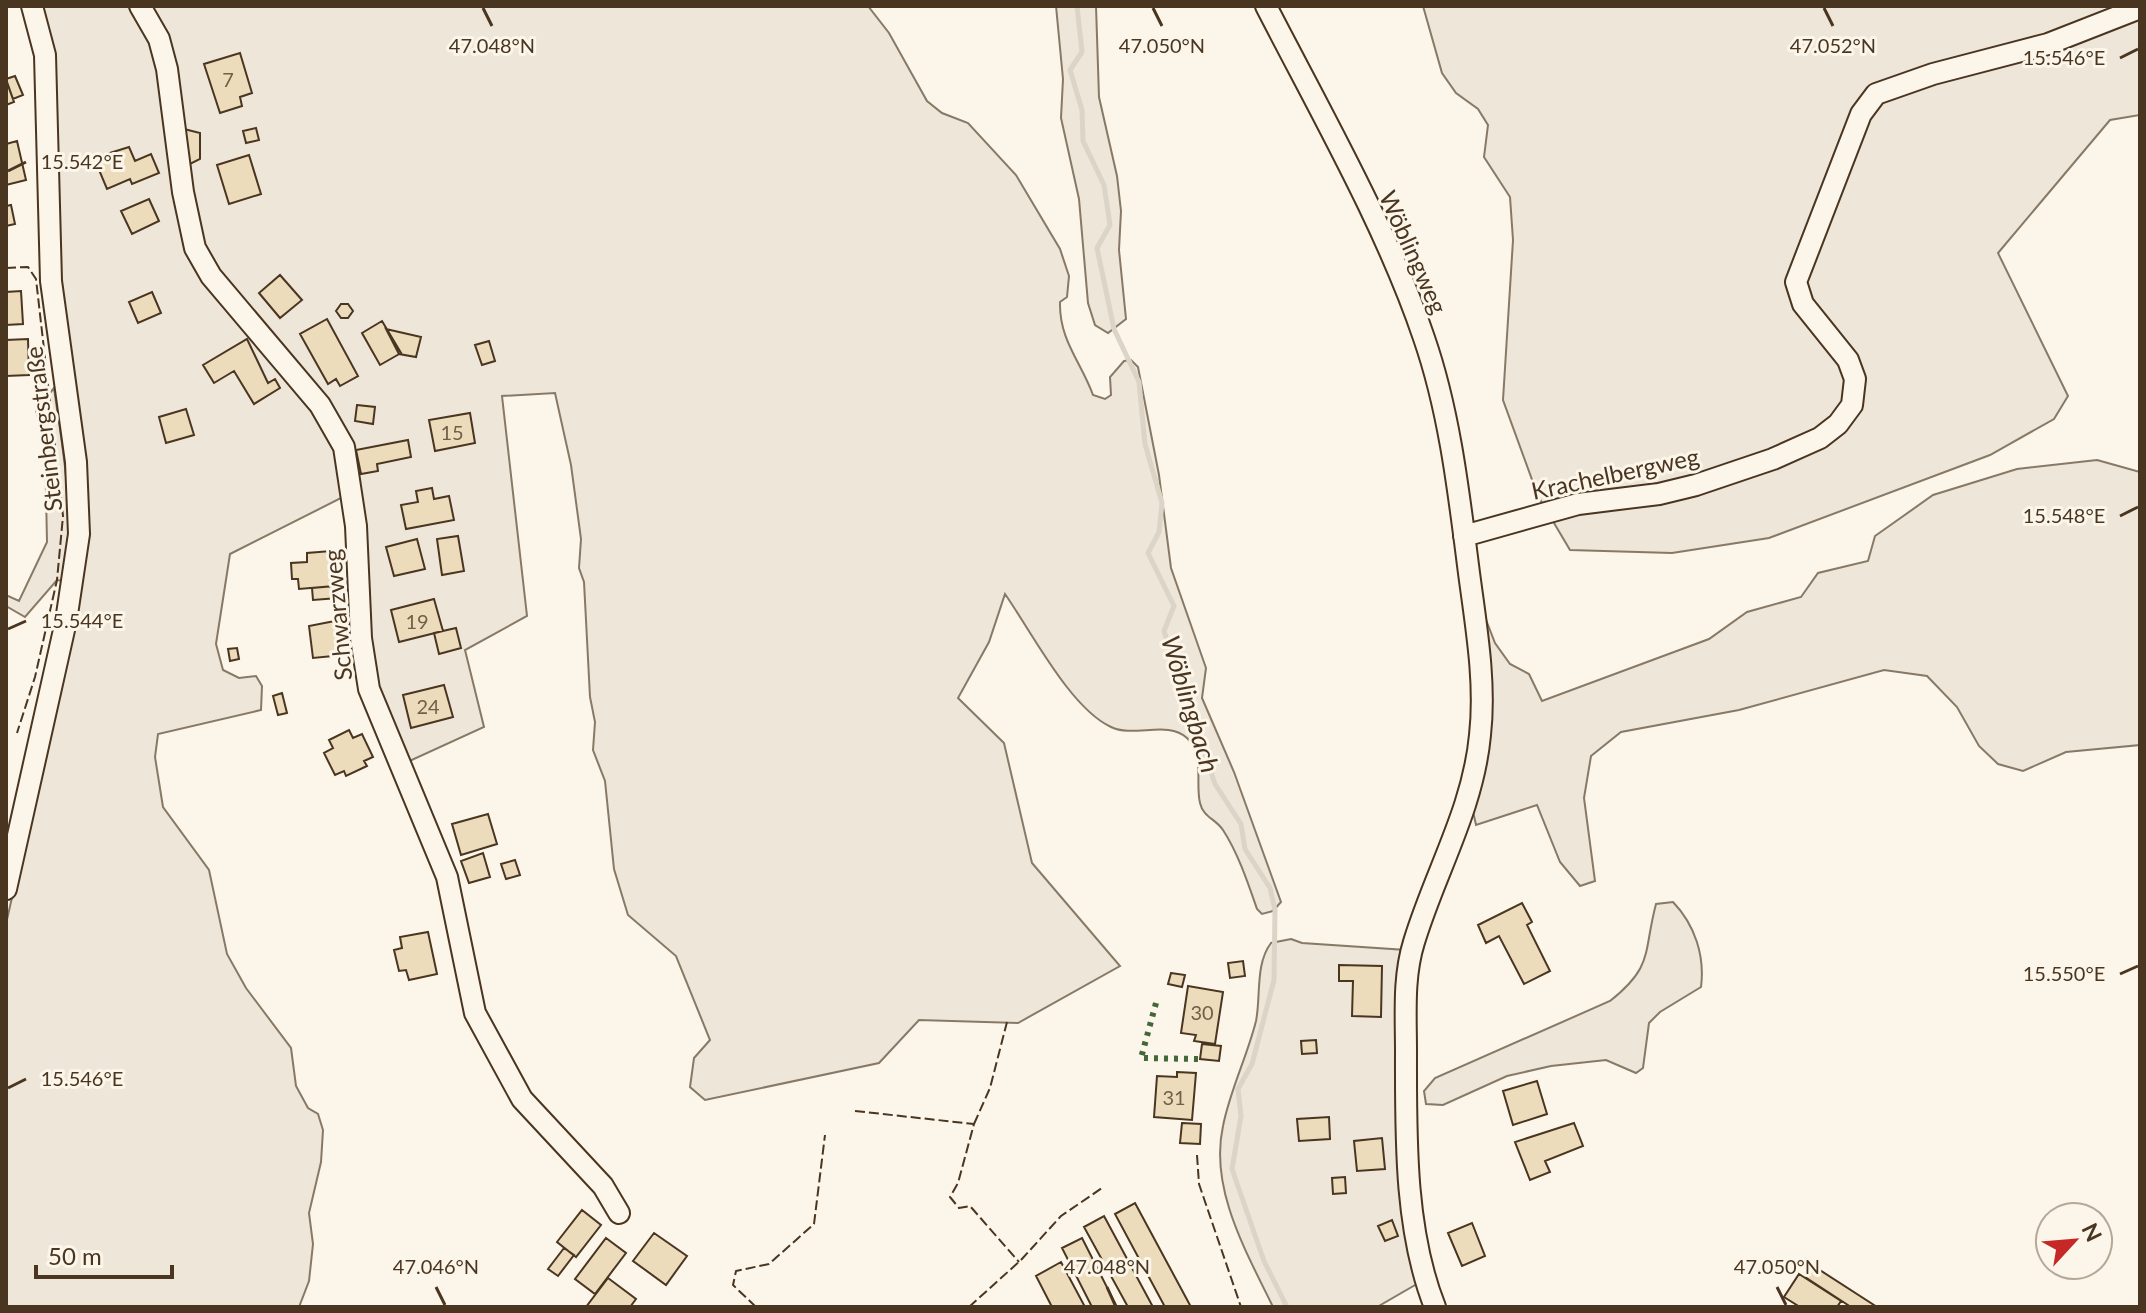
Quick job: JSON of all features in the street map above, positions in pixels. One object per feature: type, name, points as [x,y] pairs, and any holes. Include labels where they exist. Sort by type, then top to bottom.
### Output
[{"type":"street","name":"Steinbergstraße","points":[[6,889],[66,621],[79,523],[76,462],[51,281],[45,55],[32,6]]},
{"type":"street","name":"Schwarzweg","points":[[140,6],[159,39],[167,69],[183,192],[195,248],[211,276],[320,405],[344,447],[356,526],[364,667],[377,714],[447,877],[475,1013],[522,1099],[603,1186],[619,1213]]},
{"type":"street","name":"Wöblingweg","points":[[1266,6],[1406,288],[1437,382],[1464,536],[1479,655],[1481,732],[1466,806],[1414,943],[1406,1007],[1407,1138],[1413,1207],[1423,1269],[1435,1307]]},
{"type":"street","name":"Krachelbergweg","points":[[1464,536],[1578,504],[1659,494],[1696,485],[1773,459],[1820,438],[1838,424],[1852,405],[1855,379],[1848,360],[1803,304],[1796,282],[1861,114],[1876,94],[1933,74],[2048,44],[2140,8]]},
{"type":"shaded area","points":[[41,6],[132,6],[153,41],[182,229],[298,387],[337,449],[345,496],[230,554],[216,644],[223,670],[239,678],[256,676],[262,686],[261,710],[158,734],[155,757],[163,807],[209,870],[227,954],[246,988],[291,1048],[296,1086],[308,1108],[318,1114],[323,1130],[321,1162],[309,1213],[313,1244],[309,1281],[299,1307],[6,1307],[6,924],[74,623],[59,281]]},
{"type":"shaded area","points":[[146,6],[868,6],[889,33],[927,101],[942,113],[968,123],[1016,175],[1060,249],[1069,276],[1067,297],[1060,302],[1063,328],[1093,395],[1105,399],[1111,395],[1110,377],[1124,361],[1131,360],[1138,367],[1159,475],[1171,568],[1206,668],[1202,698],[1234,772],[1281,902],[1273,911],[1262,914],[1257,909],[1228,839],[1202,808],[1198,760],[1187,738],[1170,730],[1120,730],[1096,717],[1066,686],[1005,594],[989,642],[958,698],[1004,743],[1032,863],[1120,966],[1018,1023],[919,1020],[879,1063],[705,1100],[690,1087],[694,1058],[710,1040],[676,956],[628,915],[614,869],[605,781],[593,750],[595,722],[590,697],[584,582],[579,568],[581,539],[571,465],[555,393],[502,396],[527,616],[465,650],[484,727],[403,764],[373,688],[348,446],[206,261]]},
{"type":"shaded area","points":[[1056,6],[1096,6],[1099,97],[1117,176],[1121,211],[1119,250],[1126,319],[1108,333],[1095,325],[1088,303],[1079,199],[1061,118],[1063,79]]},
{"type":"shaded area","points":[[1423,6],[2140,6],[2140,115],[2110,120],[1998,253],[2068,396],[2054,419],[1990,455],[1769,538],[1672,553],[1570,550],[1538,496],[1503,400],[1513,240],[1510,197],[1484,157],[1488,125],[1478,109],[1456,93],[1442,73]]},
{"type":"shaded area","points":[[54,388],[67,484],[69,533],[64,581],[57,580],[25,617],[6,606],[6,595],[19,601],[47,542],[45,445],[36,410]]},
{"type":"shaded area","points":[[2097,460],[2140,472],[2140,745],[2066,752],[2023,771],[1998,764],[1979,746],[1957,707],[1927,676],[1884,670],[1739,710],[1621,732],[1591,756],[1584,798],[1595,881],[1580,886],[1560,862],[1537,805],[1476,825],[1472,807],[1478,599],[1495,643],[1510,664],[1529,674],[1542,701],[1709,639],[1747,612],[1801,597],[1818,573],[1868,561],[1875,536],[1933,495],[2017,469]]},
{"type":"shaded area","points":[[1673,902],[1697,942],[1701,987],[1660,1012],[1649,1023],[1643,1068],[1636,1073],[1606,1060],[1551,1066],[1507,1076],[1443,1105],[1426,1104],[1424,1091],[1435,1078],[1610,1001],[1634,978],[1645,958],[1656,904]]},
{"type":"shaded area","points":[[1291,939],[1302,943],[1406,950],[1422,1281],[1377,1307],[1273,1307],[1242,1243],[1226,1197],[1220,1150],[1223,1126],[1256,1021],[1263,961],[1271,943]]},
{"type":"building","points":[[240,53],[252,93],[240,97],[242,106],[220,113],[204,64]]},
{"type":"building","points":[[15,76],[23,95],[13,99],[6,79]]},
{"type":"building","points":[[6,80],[14,102],[6,105]]},
{"type":"building","points":[[256,128],[259,140],[246,143],[243,131]]},
{"type":"building","points":[[184,129],[200,133],[200,159],[188,165]]},
{"type":"building","points":[[17,141],[26,180],[6,185],[6,144]]},
{"type":"building","points":[[129,147],[135,161],[151,154],[159,173],[132,184],[130,179],[107,189],[94,158]]},
{"type":"building","points":[[249,155],[261,194],[229,204],[217,165]]},
{"type":"building","points":[[149,199],[159,221],[132,234],[121,211]]},
{"type":"building","points":[[11,205],[15,224],[6,226],[6,206]]},
{"type":"building","points":[[280,275],[302,300],[280,318],[259,293]]},
{"type":"building","points":[[21,291],[23,324],[6,325],[6,292]]},
{"type":"building","points":[[152,292],[161,313],[138,323],[129,302]]},
{"type":"building","points":[[341,304],[348,304],[353,311],[348,318],[341,318],[336,311]]},
{"type":"building","points":[[327,319],[358,376],[340,386],[336,379],[328,384],[300,334]]},
{"type":"building","points":[[382,321],[401,353],[380,365],[362,333]]},
{"type":"building","points":[[386,329],[421,337],[416,357],[399,354]]},
{"type":"building","points":[[28,339],[29,375],[6,376],[6,340]]},
{"type":"building","points":[[247,339],[268,383],[275,379],[280,388],[254,404],[234,371],[214,383],[203,365]]},
{"type":"building","points":[[489,341],[495,361],[482,365],[475,345]]},
{"type":"building","points":[[48,388],[50,397],[41,398],[39,389]]},
{"type":"building","points":[[357,405],[375,407],[373,424],[355,421]]},
{"type":"building","points":[[186,409],[194,435],[166,443],[159,417]]},
{"type":"building","points":[[470,413],[475,443],[435,451],[429,420]]},
{"type":"building","points":[[408,440],[411,457],[377,464],[378,471],[361,474],[356,450]]},
{"type":"building","points":[[432,488],[434,499],[449,496],[454,520],[406,529],[401,505],[418,502],[416,491]]},
{"type":"building","points":[[458,536],[464,571],[442,575],[437,539]]},
{"type":"building","points":[[417,539],[425,569],[394,576],[386,547]]},
{"type":"building","points":[[331,551],[334,586],[299,589],[298,579],[292,579],[291,563],[307,562],[307,553]]},
{"type":"building","points":[[337,582],[338,598],[313,600],[312,588],[334,586]]},
{"type":"building","points":[[434,599],[443,631],[399,642],[391,610]]},
{"type":"building","points":[[340,620],[343,655],[313,658],[309,626]]},
{"type":"building","points":[[456,628],[461,648],[439,654],[434,633]]},
{"type":"building","points":[[352,635],[353,650],[343,651],[341,636]]},
{"type":"building","points":[[237,648],[239,659],[230,661],[228,649]]},
{"type":"building","points":[[444,685],[453,717],[411,728],[403,695]]},
{"type":"building","points":[[282,693],[287,713],[278,715],[273,696]]},
{"type":"building","points":[[349,730],[353,738],[362,734],[373,757],[364,761],[367,766],[346,776],[344,771],[335,775],[324,753],[333,748],[329,740]]},
{"type":"building","points":[[488,814],[497,844],[461,855],[452,824]]},
{"type":"building","points":[[483,853],[490,877],[469,883],[461,861]]},
{"type":"building","points":[[515,860],[520,875],[506,879],[501,864]]},
{"type":"building","points":[[1522,903],[1532,922],[1527,925],[1550,971],[1524,984],[1499,936],[1486,943],[1478,925]]},
{"type":"building","points":[[428,932],[437,974],[409,980],[406,970],[399,971],[394,950],[402,948],[400,937]]},
{"type":"building","points":[[1243,961],[1245,976],[1230,978],[1228,963]]},
{"type":"building","points":[[1339,965],[1382,966],[1381,1017],[1352,1016],[1353,981],[1339,981]]},
{"type":"building","points":[[1171,973],[1185,975],[1182,987],[1168,984]]},
{"type":"building","points":[[1188,986],[1223,992],[1215,1044],[1194,1041],[1196,1035],[1181,1033]]},
{"type":"building","points":[[1316,1040],[1317,1053],[1302,1054],[1301,1041]]},
{"type":"building","points":[[1202,1044],[1221,1046],[1219,1061],[1200,1059]]},
{"type":"building","points":[[1177,1072],[1196,1073],[1192,1120],[1154,1117],[1157,1076],[1177,1077]]},
{"type":"building","points":[[1537,1081],[1547,1114],[1513,1125],[1503,1091]]},
{"type":"building","points":[[1329,1117],[1330,1139],[1299,1141],[1297,1119]]},
{"type":"building","points":[[1182,1123],[1201,1124],[1200,1144],[1180,1143]]},
{"type":"building","points":[[1574,1123],[1583,1146],[1545,1161],[1550,1172],[1530,1180],[1515,1142]]},
{"type":"building","points":[[1382,1138],[1385,1169],[1357,1171],[1354,1141]]},
{"type":"building","points":[[1345,1177],[1346,1193],[1333,1194],[1332,1178]]},
{"type":"building","points":[[1135,1203],[1191,1307],[1165,1307],[1115,1214]]},
{"type":"building","points":[[582,1210],[601,1225],[576,1257],[557,1242]]},
{"type":"building","points":[[1104,1216],[1153,1307],[1128,1307],[1084,1227]]},
{"type":"building","points":[[1392,1220],[1398,1236],[1385,1241],[1378,1226]]},
{"type":"building","points":[[1472,1223],[1485,1256],[1462,1266],[1448,1233]]},
{"type":"building","points":[[654,1233],[687,1256],[666,1285],[633,1261]]},
{"type":"building","points":[[606,1238],[626,1253],[595,1294],[575,1279]]},
{"type":"building","points":[[1082,1238],[1117,1307],[1092,1307],[1062,1248]]},
{"type":"building","points":[[564,1248],[574,1255],[558,1276],[548,1269]]},
{"type":"building","points":[[1061,1262],[1085,1307],[1052,1307],[1036,1276]]},
{"type":"building","points":[[1812,1265],[1877,1307],[1851,1307],[1805,1277]]},
{"type":"building","points":[[1799,1274],[1841,1301],[1837,1307],[1800,1307],[1784,1297]]},
{"type":"building","points":[[608,1278],[636,1299],[630,1307],[586,1307]]},
{"type":"waterway","name":"Wöblingbach","points":[[1077,6],[1082,52],[1070,70],[1082,110],[1083,141],[1104,185],[1110,225],[1097,248],[1114,329],[1139,382],[1145,444],[1162,503],[1159,532],[1148,553],[1174,606],[1164,631],[1215,784],[1241,824],[1245,849],[1270,888],[1275,910],[1274,980],[1252,1064],[1238,1089],[1241,1116],[1232,1169],[1264,1261],[1287,1307]]},
{"type":"hedge","points":[[1156,1003],[1141,1058],[1200,1059]]},
{"type":"fence","points":[[6,268],[28,267],[36,279],[63,516],[57,580],[35,677],[17,733]]},
{"type":"fence","points":[[6,790],[7,786]]},
{"type":"fence","points":[[974,1124],[990,1088],[1007,1022]]},
{"type":"fence","points":[[855,1111],[974,1124],[958,1183],[950,1197],[959,1208],[970,1206],[1019,1262]]},
{"type":"fence","points":[[756,1307],[733,1285],[736,1271],[769,1264],[814,1224],[825,1135]]},
{"type":"fence","points":[[1197,1155],[1199,1184],[1241,1307]]},
{"type":"fence","points":[[969,1307],[1021,1260],[1061,1216],[1102,1188]]}]
